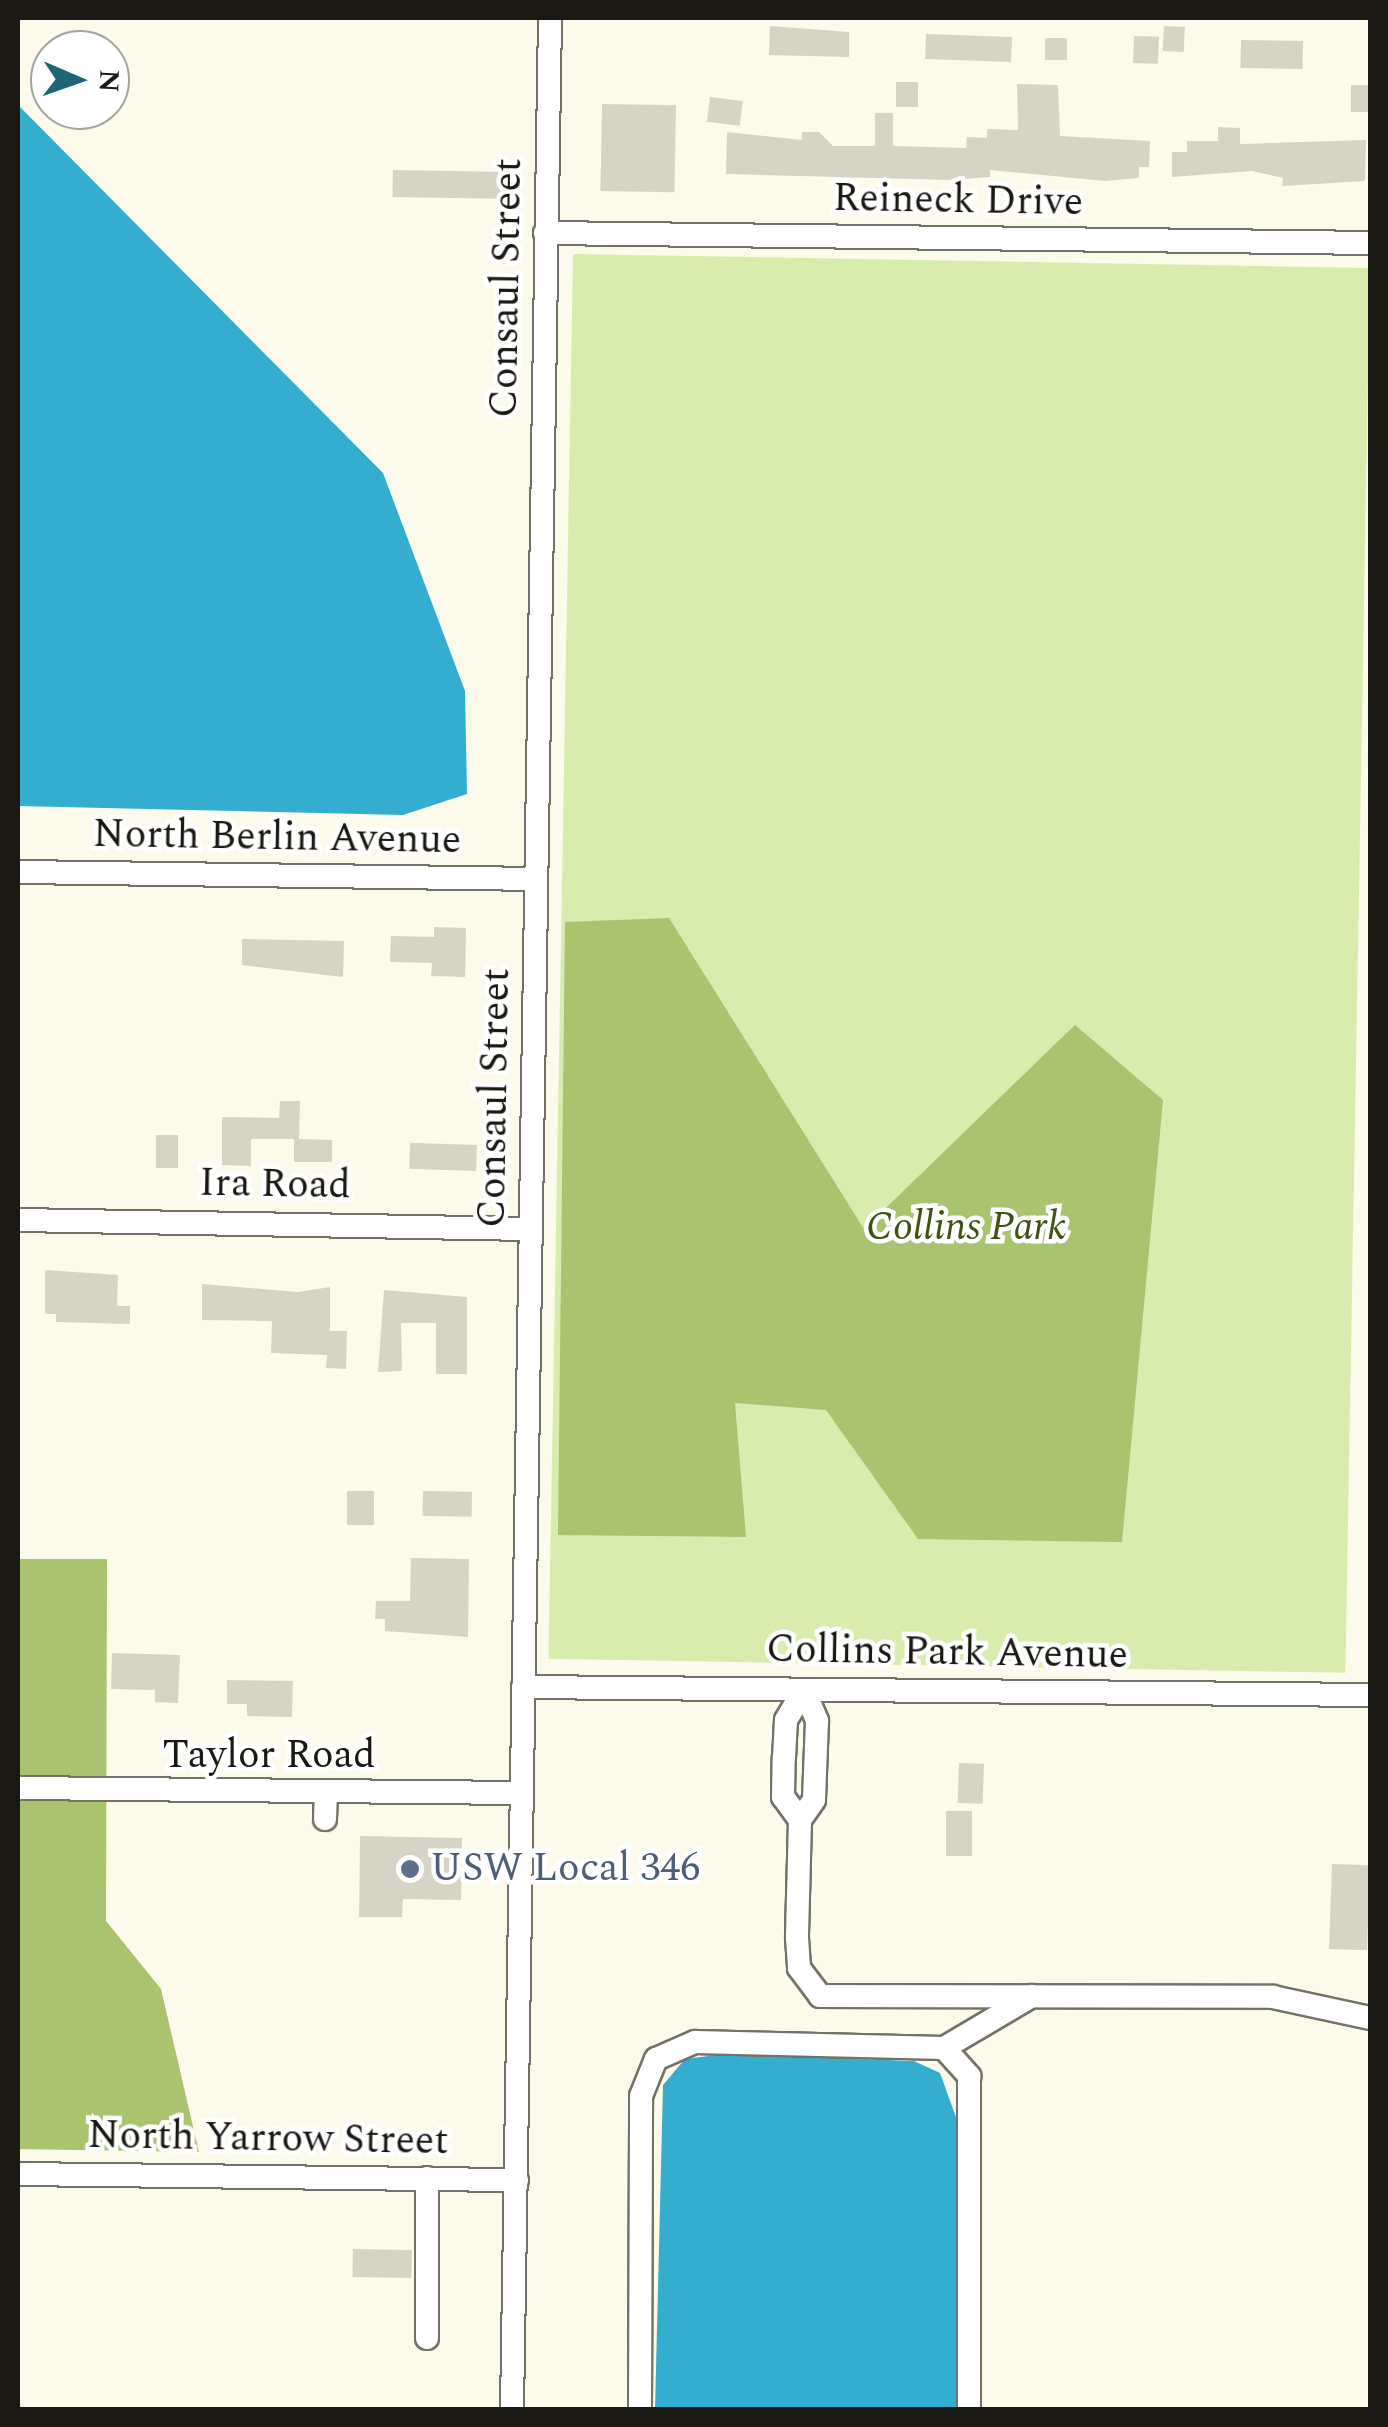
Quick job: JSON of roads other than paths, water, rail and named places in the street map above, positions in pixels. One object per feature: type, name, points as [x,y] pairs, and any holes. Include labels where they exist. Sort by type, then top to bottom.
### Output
[{"type":"street","name":"Consaul Street","points":[[512,2410],[550,18]]},
{"type":"street","name":"Reineck Drive","points":[[545,233],[1370,243]]},
{"type":"street","name":"North Berlin Avenue","points":[[18,872],[536,880]]},
{"type":"street","name":"Ira Road","points":[[18,1220],[531,1228]]},
{"type":"street","name":"Collins Park Avenue","points":[[523,1687],[1370,1695]]},
{"type":"street","points":[[804,1690],[817,1721],[814,1800],[800,1820],[799,1968],[820,1996],[1273,1997],[1370,2018]]},
{"type":"street","name":"Taylor Road","points":[[18,1788],[521,1793]]},
{"type":"street","points":[[325,1820],[326,1793]]},
{"type":"street","points":[[493,1954],[518,1954]]},
{"type":"street","points":[[640,2410],[640,2096],[656,2060],[694,2042],[944,2048],[1032,1996]]},
{"type":"street","points":[[944,2048],[969,2076],[968,2410]]},
{"type":"street","name":"North Yarrow Street","points":[[18,2174],[517,2180]]},
{"type":"street","points":[[427,2178],[427,2338]]},
{"type":"water","points":[[18,105],[30,117],[30,130],[43,130],[383,473],[465,691],[467,794],[403,815],[18,806]]},
{"type":"water","points":[[725,2054],[914,2061],[940,2073],[962,2134],[956,2409],[655,2410],[663,2085],[685,2059]]},
{"type":"place","name":"USW Local 346","points":[[410,1869]]},
{"type":"park label","name":"Collins Park","points":[[966,1228]]}]
